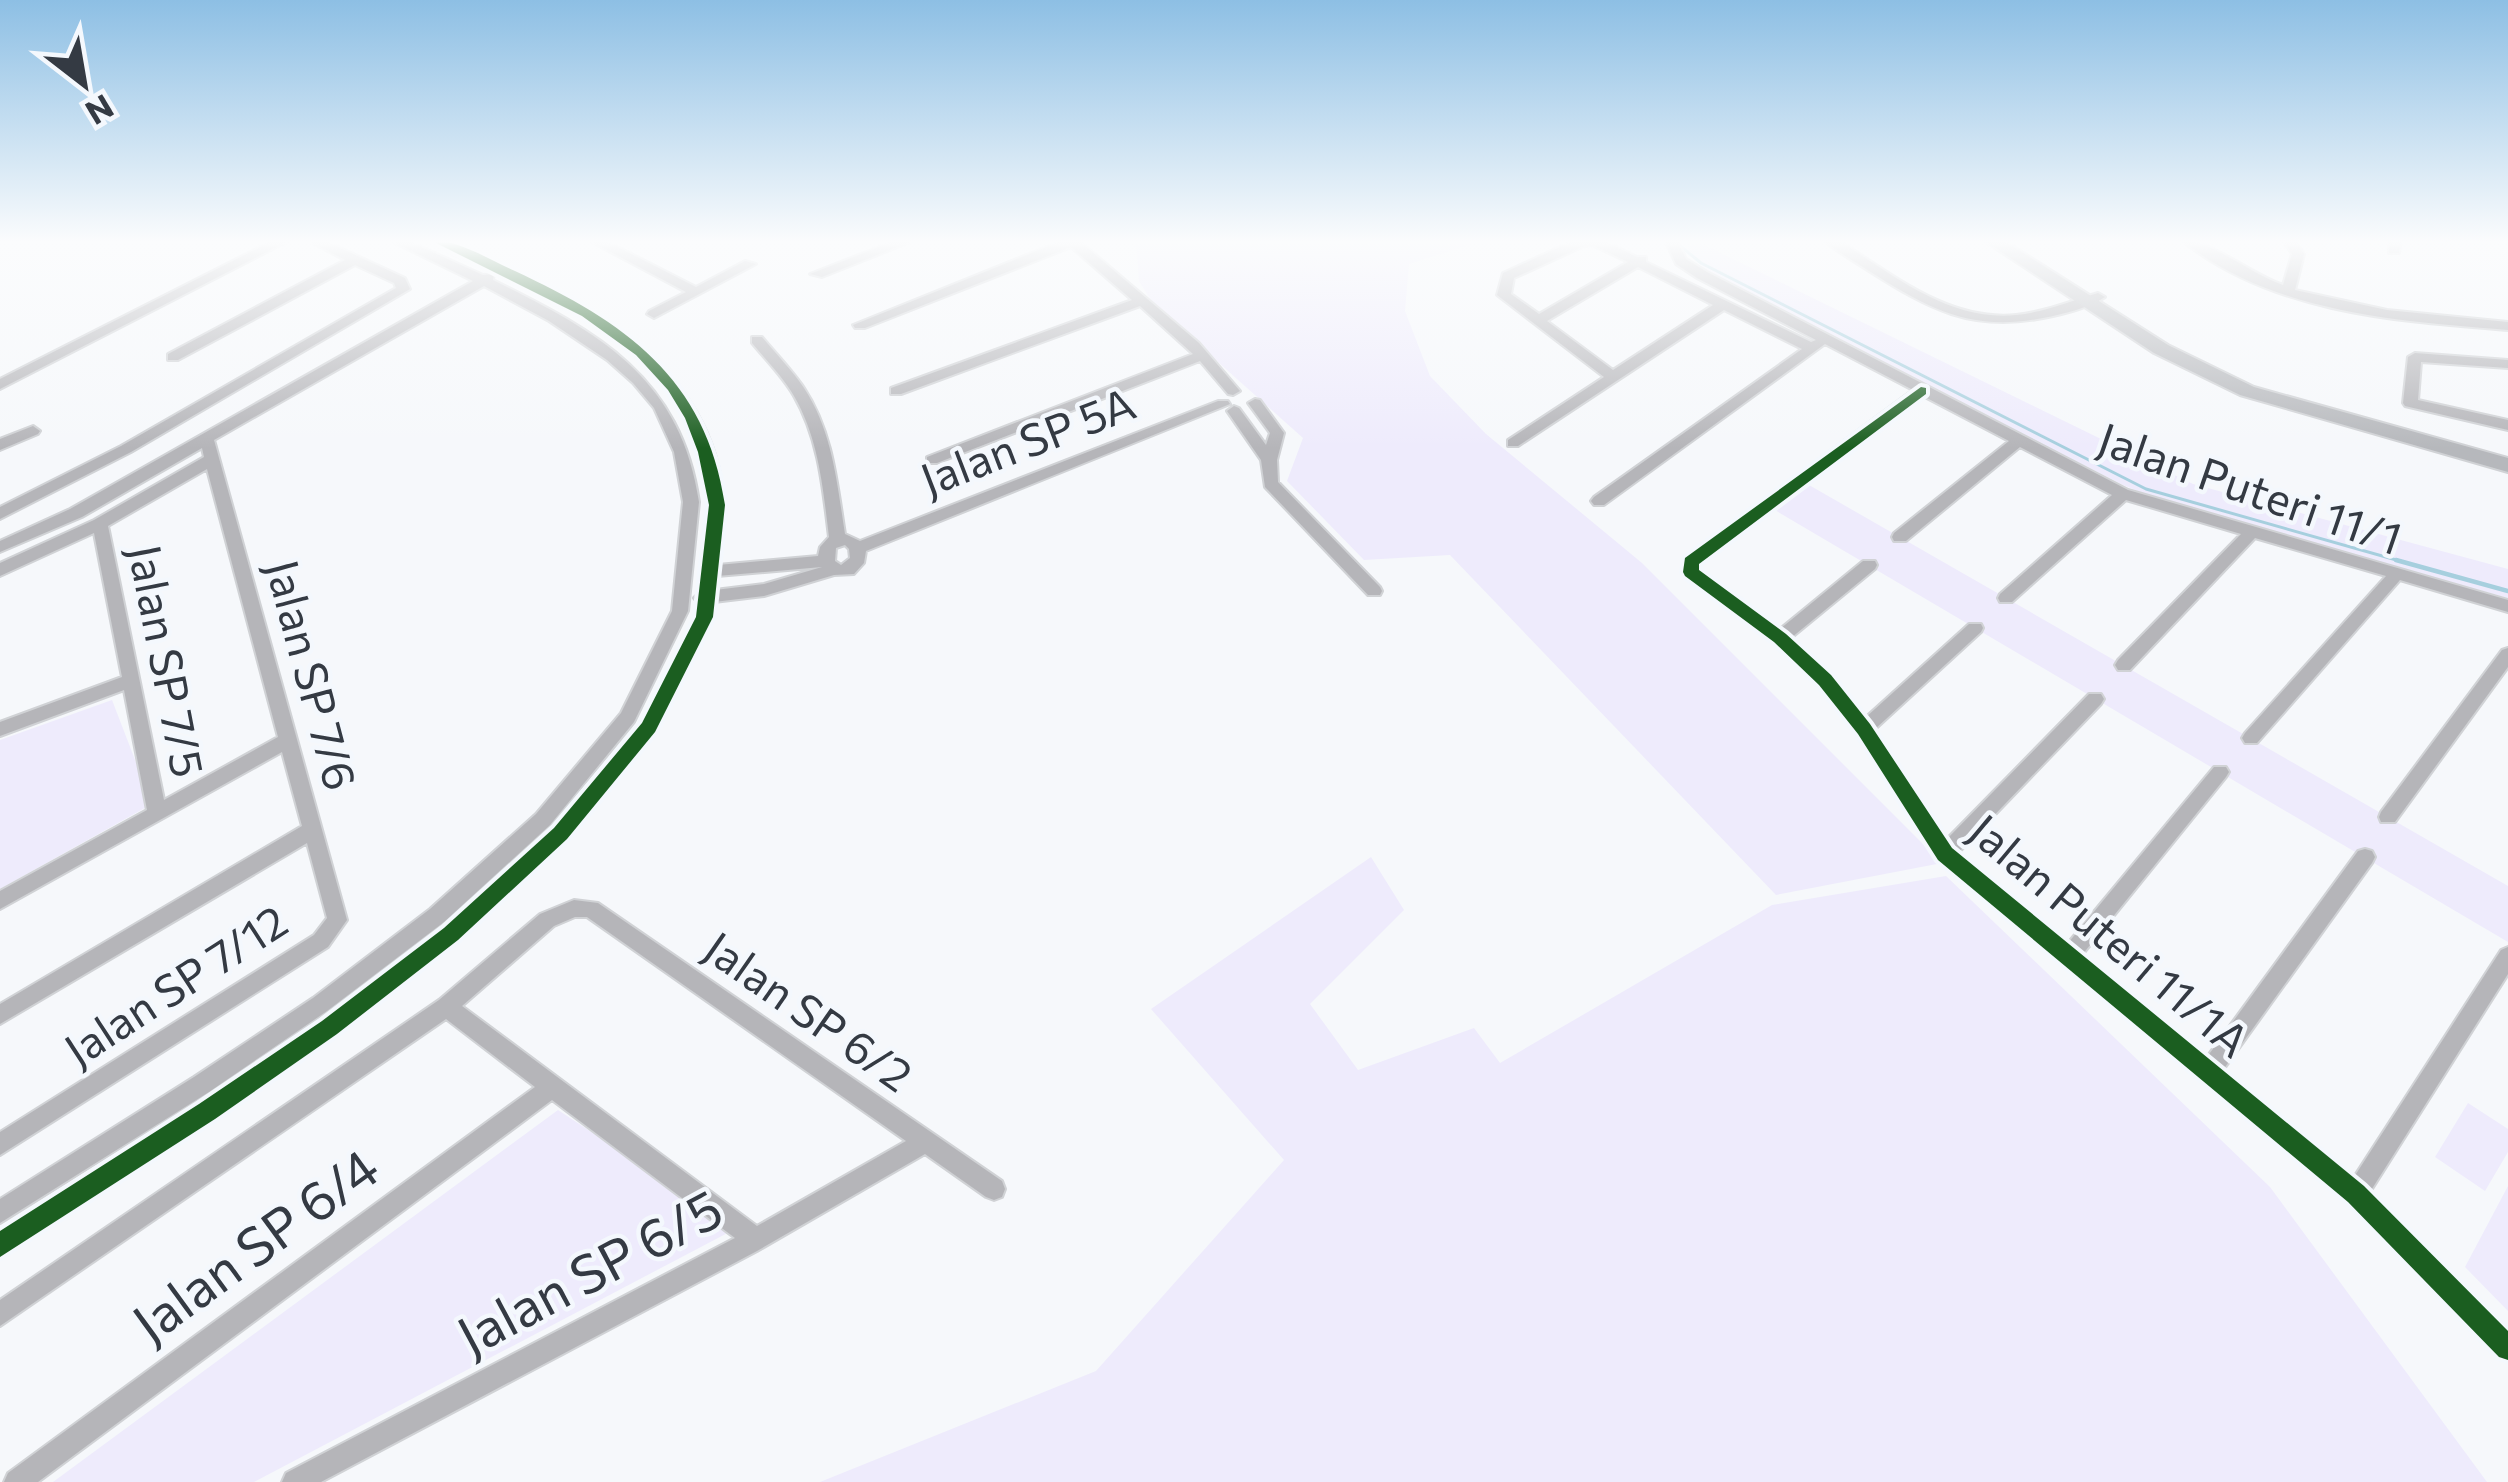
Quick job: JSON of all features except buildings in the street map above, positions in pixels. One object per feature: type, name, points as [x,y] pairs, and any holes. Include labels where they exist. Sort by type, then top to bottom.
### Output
[{"type":"main road","points":[[2100,309],[2161,349],[2287,406],[2508,465]]},
{"type":"main road","points":[[2104,309],[2265,387],[2508,452]]},
{"type":"street","points":[[0,385],[149,309]]},
{"type":"street","points":[[172,358],[263,309]]},
{"type":"street","points":[[0,514],[126,449],[372,309]]},
{"type":"street","points":[[0,547],[76,513],[434,309]]},
{"type":"street","points":[[0,1213],[338,992],[495,871],[608,741],[665,653],[693,572],[689,482],[670,421],[640,382],[604,352],[531,309]]},
{"type":"street","points":[[0,1245],[346,1016],[459,932],[604,788],[656,713],[710,598],[717,570],[719,527],[705,452],[697,425],[663,373],[611,332],[570,309]]},
{"type":"street","points":[[654,314],[663,309]]},
{"type":"street","points":[[860,325],[900,309]]},
{"type":"street","points":[[896,391],[1119,309]]},
{"type":"street","points":[[1148,309],[1203,355],[1270,460]]},
{"type":"street","points":[[1522,309],[1612,376]]},
{"type":"street","points":[[1537,321],[1557,309]]},
{"type":"street","points":[[1513,443],[1715,309]]},
{"type":"street","points":[[1737,309],[1812,348]]},
{"type":"street","name":"Jalan Puteri 11/1","points":[[1771,309],[2122,494],[2249,535],[2508,606]]},
{"type":"street","points":[[1942,309],[2001,324],[2050,309]]},
{"type":"street","points":[[1968,309],[2018,317],[2047,309]]},
{"type":"street","points":[[2364,309],[2508,326]]},
{"type":"street","points":[[1599,501],[1827,337]]},
{"type":"street","points":[[757,340],[792,382],[812,418],[826,459],[838,543]]},
{"type":"street","points":[[932,460],[1203,355]]},
{"type":"street","points":[[2508,364],[2415,357],[2410,404],[2508,425]]},
{"type":"street","name":"Jalan Puteri 11/1A","points":[[1921,391],[1691,562],[1698,582],[1780,638],[1864,729],[1945,854],[2356,1194],[2508,1348]]},
{"type":"street","points":[[1230,402],[1252,394],[1277,433],[1270,483],[1373,591]]},
{"type":"street","name":"Jalan SP 5A","points":[[685,599],[764,590],[829,565],[857,562],[860,547],[1230,402]]},
{"type":"street","points":[[0,445],[33,431]]},
{"type":"street","name":"Jalan SP 7/6","points":[[207,440],[337,920],[332,931]]},
{"type":"street","points":[[1900,537],[2019,440]]},
{"type":"street","points":[[0,570],[100,524],[211,460]]},
{"type":"street","points":[[2006,598],[2122,494]]},
{"type":"street","name":"Jalan SP 7/5","points":[[100,524],[157,813]]},
{"type":"street","points":[[2123,665],[2249,535]]},
{"type":"street","points":[[693,572],[829,565],[823,553],[838,543],[860,547]]},
{"type":"street","points":[[1780,638],[1869,566]]},
{"type":"street","points":[[2251,738],[2396,577]]},
{"type":"street","points":[[1864,729],[1975,628]]},
{"type":"street","points":[[2389,817],[2508,654]]},
{"type":"street","points":[[0,729],[128,682]]},
{"type":"street","points":[[1945,854],[2095,699]]},
{"type":"street","points":[[0,901],[288,740]]},
{"type":"street","points":[[2069,957],[2220,772]]},
{"type":"street","points":[[0,1015],[312,830]]},
{"type":"street","points":[[2209,1072],[2365,857]]},
{"type":"street","name":"Jalan SP 6/2","points":[[446,1007],[547,920],[574,908],[591,909],[994,1189]]},
{"type":"street","name":"Jalan SP 7/12","points":[[0,1144],[332,931]]},
{"type":"street","points":[[2356,1194],[2508,956]]},
{"type":"street","points":[[0,1314],[446,1007],[755,1240]]},
{"type":"street","name":"Jalan SP 6/4","points":[[17,1482],[552,1087]]},
{"type":"street","name":"Jalan SP 6/5","points":[[295,1482],[755,1240],[926,1142]]},
{"type":"shaded area","points":[[1159,309],[1405,309],[1430,376],[1486,434],[1642,563],[1942,863],[1776,895],[1450,555],[1364,560],[1287,481],[1303,438]]},
{"type":"shaded area","points":[[1778,309],[1835,309],[2193,484],[2508,569],[2508,598],[2177,507],[2123,485]]},
{"type":"shaded area","points":[[1802,481],[2508,886],[2508,942],[1768,506]]},
{"type":"shaded area","points":[[112,700],[152,804],[0,889],[0,740]]},
{"type":"shaded area","points":[[1371,857],[1404,910],[1310,1004],[1358,1070],[1474,1028],[1500,1063],[1772,905],[1946,876],[2270,1187],[2487,1482],[820,1482],[1096,1371],[1284,1160],[1151,1009]]},
{"type":"shaded area","points":[[2468,1103],[2508,1129],[2508,1152],[2485,1191],[2435,1157]]},
{"type":"shaded area","points":[[558,1110],[737,1228],[254,1482],[53,1482]]},
{"type":"shaded area","points":[[2508,1186],[2508,1311],[2465,1267]]},
{"type":"waterway","points":[[1792,309],[2146,489],[2407,563]]},
{"type":"waterway","points":[[2396,560],[2508,591]]},
{"type":"cycle path","points":[[0,1245],[329,1028],[451,934],[561,834],[649,727],[704,617],[717,505],[700,435],[673,387],[641,352],[580,309]]},
{"type":"cycle path","points":[[1921,391],[1691,562],[1691,572],[1780,638],[1825,680],[1864,729],[1945,854],[2356,1194],[2508,1348]]}]
